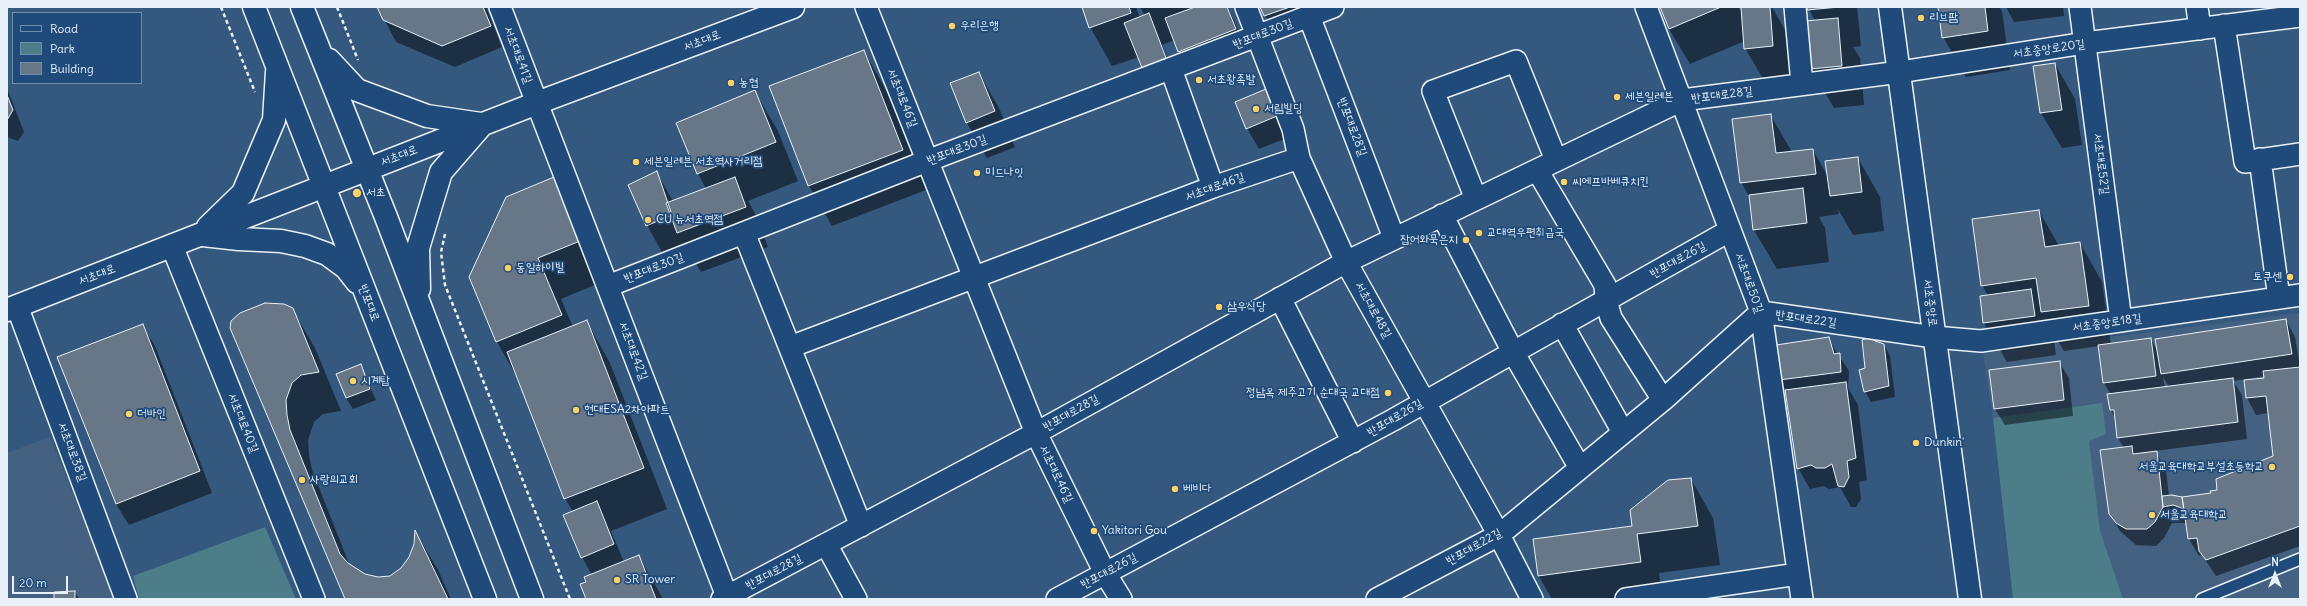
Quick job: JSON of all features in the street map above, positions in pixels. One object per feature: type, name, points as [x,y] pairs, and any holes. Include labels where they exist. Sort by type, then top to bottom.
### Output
[{"type":"main road","name":"반포대로","points":[[254,7],[485,599]]},
{"type":"main road","points":[[302,7],[367,169],[532,599]]},
{"type":"main road","name":"서초대로","points":[[12,308],[482,124],[793,7]]},
{"type":"main road","name":"서초중앙로","points":[[1890,7],[1900,72],[1970,599]]},
{"type":"main road","points":[[320,52],[357,90],[427,116],[482,124]]},
{"type":"main road","points":[[200,235],[243,193],[274,120],[277,67]]},
{"type":"main road","points":[[420,306],[418,248],[441,172],[482,124]]},
{"type":"main road","points":[[200,235],[238,239],[282,241],[327,254],[346,268],[365,292]]},
{"type":"street","name":"서초대로41길","points":[[500,7],[537,103]]},
{"type":"street","name":"서초대로46길","points":[[866,7],[1036,433],[1105,573],[1121,599]]},
{"type":"street","name":"서초대로48길","points":[[1246,7],[1293,129],[1300,158],[1346,262],[1532,599]]},
{"type":"street","name":"반포대로30길","points":[[608,286],[927,161],[1333,7]]},
{"type":"street","name":"서초대로50길","points":[[1646,7],[1682,100],[1729,231],[1761,312],[1802,599]]},
{"type":"street","points":[[1795,7],[1802,84]]},
{"type":"street","name":"서초대로52길","points":[[2080,7],[2121,321]]},
{"type":"street","points":[[2197,7],[2200,28]]},
{"type":"street","name":"반포대로28길","points":[[1309,16],[1394,238]]},
{"type":"street","name":"서초중앙로20길","points":[[1900,72],[2085,43],[2300,16]]},
{"type":"street","points":[[2224,25],[2245,162],[2300,154]]},
{"type":"street","points":[[1476,199],[1433,91],[1516,62],[1556,160]]},
{"type":"street","points":[[1171,69],[1213,187]]},
{"type":"street","name":"반포대로28길","points":[[726,598],[1036,433],[1346,262],[1682,100],[1900,72]]},
{"type":"street","name":"서초대로42길","points":[[537,103],[726,598]]},
{"type":"street","name":"서초대로46길","points":[[790,347],[974,279],[1213,187],[1300,158]]},
{"type":"street","points":[[2260,159],[2279,298]]},
{"type":"street","points":[[1537,170],[1605,285],[1606,300],[1611,318],[1663,400]]},
{"type":"street","points":[[1442,215],[1513,352],[1580,468]]},
{"type":"street","name":"반포대로26길","points":[[1057,599],[1353,442],[1729,231]]},
{"type":"street","points":[[744,233],[861,526]]},
{"type":"street","name":"서초대로40길","points":[[172,246],[314,599]]},
{"type":"street","name":"서초중앙로18길","points":[[1934,337],[1980,341],[2300,295]]},
{"type":"street","points":[[1280,298],[1353,442]]},
{"type":"street","name":"서초대로38길","points":[[12,308],[126,599]]},
{"type":"street","name":"반포대로22길","points":[[1377,599],[1498,535],[1663,400],[1761,312],[1934,337]]},
{"type":"street","points":[[1562,324],[1623,432]]},
{"type":"street","points":[[826,544],[856,599]]},
{"type":"street","points":[[1626,599],[1798,574]]},
{"type":"lane","points":[[2202,599],[2300,559]]},
{"type":"path","points":[[221,7],[255,94]]},
{"type":"path","points":[[337,7],[358,61]]},
{"type":"path","points":[[447,227],[441,252],[445,285],[570,599]]},
{"type":"shaded area","name":"서울교육대학교","points":[[2300,313],[2300,599],[2013,599],[1995,431],[1983,353]]},
{"type":"shaded area","points":[[50,437],[106,576],[113,599],[7,599],[7,453]]},
{"type":"green space","points":[[2102,403],[2106,434],[2089,441],[2100,531],[2123,599],[2013,599],[1993,418]]},
{"type":"green space","points":[[265,527],[296,599],[139,599],[133,576]]},
{"type":"building","points":[[377,7],[483,7],[491,26],[442,46],[383,20]]},
{"type":"building","points":[[1082,7],[1129,7],[1131,13],[1089,28]]},
{"type":"building","points":[[1195,7],[1227,7],[1236,29],[1178,52],[1165,18]]},
{"type":"building","points":[[1260,7],[1290,7],[1264,16]]},
{"type":"building","points":[[1660,7],[1721,7],[1669,29]]},
{"type":"building","points":[[1741,7],[1770,7],[1773,46],[1744,49]]},
{"type":"building","points":[[1807,7],[1839,7],[1807,10]]},
{"type":"building","points":[[1938,7],[1985,7],[1988,31],[1942,38]]},
{"type":"building","points":[[1149,13],[1166,58],[1142,68],[1124,23]]},
{"type":"building","points":[[1838,18],[1842,66],[1810,69],[1805,21]]},
{"type":"building","points":[[864,50],[903,150],[808,186],[769,86]]},
{"type":"building","points":[[2055,63],[2062,110],[2040,113],[2033,66]]},
{"type":"building","points":[[979,72],[995,111],[966,123],[950,83]]},
{"type":"building","name":"서림빌딩","points":[[1266,89],[1277,116],[1246,129],[1235,102]]},
{"type":"building","points":[[755,90],[776,142],[697,174],[676,123]]},
{"type":"building","points":[[7,95],[13,110],[7,120]]},
{"type":"building","points":[[1771,114],[1776,153],[1813,149],[1816,174],[1740,183],[1732,119]]},
{"type":"building","points":[[1858,157],[1862,192],[1830,196],[1825,161]]},
{"type":"building","points":[[657,171],[672,215],[646,226],[628,185]]},
{"type":"building","name":"동일하이빌","points":[[554,177],[580,241],[538,258],[562,315],[496,342],[469,277],[506,197]]},
{"type":"building","points":[[735,177],[746,207],[677,233],[666,203]]},
{"type":"building","points":[[1803,188],[1807,223],[1753,230],[1749,195]]},
{"type":"building","points":[[2039,210],[2045,247],[2080,242],[2089,306],[2041,312],[2036,278],[1981,286],[1972,219]]},
{"type":"building","points":[[2031,289],[2035,316],[1983,323],[1980,296]]},
{"type":"building","name":"사랑의교회","points":[[265,303],[284,304],[293,308],[319,372],[301,375],[292,383],[286,400],[287,415],[290,430],[340,554],[348,563],[365,574],[378,577],[390,576],[401,568],[409,557],[414,544],[415,530],[448,599],[345,599],[230,328],[231,321],[240,313]]},
{"type":"building","points":[[2286,319],[2292,354],[2161,374],[2155,339]]},
{"type":"building","name":"현대ESA2차아파트","points":[[587,320],[644,468],[564,499],[507,352]]},
{"type":"building","name":"더바인","points":[[143,324],[200,471],[116,504],[57,357]]},
{"type":"building","points":[[1829,337],[1834,354],[1840,353],[1841,372],[1779,380],[1776,345]]},
{"type":"building","points":[[1871,337],[1875,341],[1884,344],[1889,386],[1864,392],[1859,370],[1865,368],[1862,340]]},
{"type":"building","points":[[2151,338],[2156,376],[2103,383],[2098,345]]},
{"type":"building","points":[[2060,361],[2064,400],[1994,409],[1989,370]]},
{"type":"building","name":"시계탑","points":[[361,364],[370,389],[346,398],[336,374]]},
{"type":"building","name":"서울교육대학교부설초등학교","points":[[2300,367],[2300,526],[2206,560],[2199,551],[2197,538],[2188,539],[2182,497],[2211,493],[2210,491],[2217,490],[2216,479],[2273,456],[2266,396],[2246,398],[2244,380],[2264,378],[2263,371]]},
{"type":"building","points":[[2233,378],[2238,422],[2117,438],[2114,410],[2110,410],[2107,394]]},
{"type":"building","points":[[1846,382],[1856,458],[1847,461],[1849,477],[1844,487],[1838,486],[1832,464],[1825,468],[1816,468],[1811,465],[1797,469],[1785,390]]},
{"type":"building","points":[[2132,446],[2133,454],[2157,451],[2163,507],[2155,522],[2147,529],[2126,529],[2116,523],[2109,514],[2100,450]]},
{"type":"building","points":[[1691,478],[1698,526],[1637,534],[1641,562],[1538,576],[1533,539],[1632,526],[1630,510],[1668,480]]},
{"type":"building","points":[[2172,495],[2182,497],[2184,509],[2173,505],[2163,507],[2162,496]]},
{"type":"building","points":[[597,501],[614,544],[581,558],[563,515]]},
{"type":"building","name":"SR Tower","points":[[639,555],[656,599],[586,599],[580,584],[586,582],[584,577]]},
{"type":"building","points":[[75,591],[75,599],[54,599],[54,592]]},
{"type":"place","name":"리브팜","points":[[1921,18]]},
{"type":"place","name":"우리은행","points":[[952,26]]},
{"type":"place","name":"서초왕족발","points":[[1199,80]]},
{"type":"place","name":"농협","points":[[731,83]]},
{"type":"place","name":"세븐일레븐","points":[[1617,97]]},
{"type":"place","name":"서림빌딩","points":[[1256,109]]},
{"type":"place","name":"세븐일레븐 서초역사거리점","points":[[636,162]]},
{"type":"place","name":"미드나잇","points":[[977,173]]},
{"type":"place","name":"씨에프바베큐치킨","points":[[1564,182]]},
{"type":"place","name":"서초","points":[[357,193]]},
{"type":"place","name":"CU 뉴서초역점","points":[[648,220]]},
{"type":"place","name":"교대역우편취급국","points":[[1479,233]]},
{"type":"place","name":"잡어와묵은지","points":[[1466,240]]},
{"type":"place","name":"동일하이빌","points":[[508,268]]},
{"type":"place","name":"토쿠센","points":[[2290,277]]},
{"type":"place","name":"삼우식당","points":[[1219,307]]},
{"type":"place","name":"시계탑","points":[[353,381]]},
{"type":"place","name":"정남옥 제주고기 순대국 교대점","points":[[1388,393]]},
{"type":"place","name":"현대ESA2차아파트","points":[[576,410]]},
{"type":"place","name":"더바인","points":[[129,414]]},
{"type":"place","name":"Dunkin'","points":[[1916,443]]},
{"type":"place","name":"서울교육대학교부설초등학교","points":[[2272,467]]},
{"type":"place","name":"사랑의교회","points":[[302,480]]},
{"type":"place","name":"베비다","points":[[1175,489]]},
{"type":"place","name":"서울교육대학교","points":[[2152,515]]},
{"type":"place","name":"Yakitori Gou","points":[[1094,531]]},
{"type":"place","name":"SR Tower","points":[[617,580]]}]
